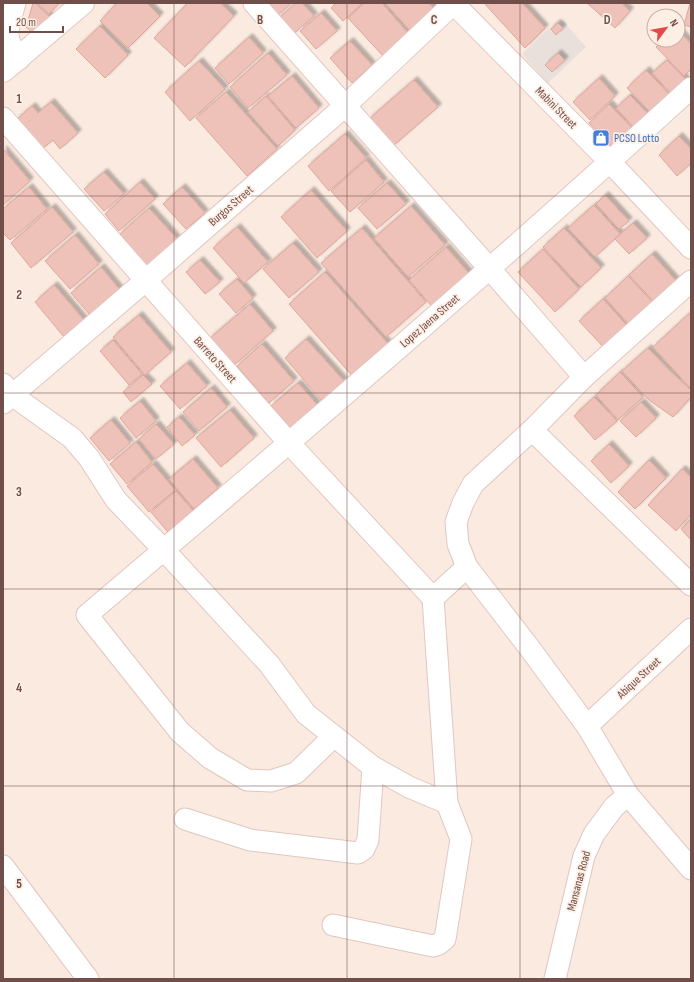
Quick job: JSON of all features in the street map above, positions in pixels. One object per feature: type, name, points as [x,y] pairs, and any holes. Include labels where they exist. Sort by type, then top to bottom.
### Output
[{"type":"main road","points":[[11,65],[83,3]]},
{"type":"street","points":[[11,65],[10,46],[7,32],[15,3]]},
{"type":"street","points":[[254,3],[584,377]]},
{"type":"street","name":"Burgos Street","points":[[6,394],[145,281],[345,106],[454,3]]},
{"type":"street","name":"Mabini Street","points":[[454,3],[610,162],[691,248]]},
{"type":"street","name":"Lopez Jaena Street","points":[[334,736],[296,772],[271,781],[247,780],[210,758],[180,732],[87,615],[490,269],[691,88]]},
{"type":"street","name":"Barreto Street","points":[[3,118],[289,443],[433,598]]},
{"type":"street","points":[[691,281],[584,377],[532,430],[473,484],[462,503],[456,522],[458,544],[467,567],[527,644],[587,726],[628,796],[691,869]]},
{"type":"street","points":[[6,394],[72,438],[89,458],[116,500],[269,664],[306,714],[373,767],[409,787],[447,803]]},
{"type":"street","points":[[532,430],[691,586]]},
{"type":"street","points":[[333,924],[433,946],[439,944],[445,939],[461,839],[447,803],[433,598],[467,567]]},
{"type":"street","name":"Abique Street","points":[[587,726],[691,629]]},
{"type":"street","points":[[184,819],[250,840],[358,853],[364,849],[368,840],[373,767]]},
{"type":"street","name":"Mansanas Road","points":[[555,979],[584,856],[594,834],[602,823],[614,807],[628,796]]},
{"type":"street","points":[[3,866],[88,979]]},
{"type":"shaded area","points":[[560,18],[586,47],[548,83],[522,54]]},
{"type":"building","points":[[33,3],[35,3],[52,19],[36,36],[26,27]]},
{"type":"building","points":[[37,3],[59,3],[49,14]]},
{"type":"building","points":[[117,3],[147,3],[160,16],[128,48],[100,21]]},
{"type":"building","points":[[188,3],[220,3],[234,16],[185,67],[154,38]]},
{"type":"building","points":[[264,3],[291,3],[276,17]]},
{"type":"building","points":[[296,3],[302,3],[314,16],[292,35],[278,19]]},
{"type":"building","points":[[336,3],[363,3],[343,21],[331,8]]},
{"type":"building","points":[[364,3],[382,3],[408,33],[383,56],[348,18]]},
{"type":"building","points":[[385,3],[429,3],[437,12],[413,34]]},
{"type":"building","points":[[484,3],[522,3],[545,28],[525,48]]},
{"type":"building","points":[[587,3],[621,3],[630,11],[615,28]]},
{"type":"building","points":[[691,3],[691,27],[686,26],[686,18]]},
{"type":"building","points":[[321,13],[337,31],[316,49],[300,31]]},
{"type":"building","points":[[558,23],[563,28],[556,35],[551,29]]},
{"type":"building","points":[[100,26],[128,55],[105,78],[76,49]]},
{"type":"building","points":[[249,37],[263,53],[229,84],[215,68]]},
{"type":"building","points":[[686,39],[691,44],[691,69],[684,76],[657,48],[686,48]]},
{"type":"building","points":[[350,41],[372,65],[352,83],[330,58]]},
{"type":"building","points":[[268,53],[287,75],[248,108],[230,87]]},
{"type":"building","points":[[558,53],[565,60],[552,72],[545,65]]},
{"type":"building","points":[[667,60],[689,83],[674,97],[652,73]]},
{"type":"building","points":[[199,61],[225,89],[190,121],[165,92]]},
{"type":"building","points":[[646,70],[673,98],[654,116],[627,88]]},
{"type":"building","points":[[292,76],[319,108],[296,128],[268,96]]},
{"type":"building","points":[[599,78],[615,96],[590,120],[573,102]]},
{"type":"building","points":[[414,80],[438,107],[393,146],[369,119]]},
{"type":"building","points":[[226,92],[277,149],[247,176],[196,118]]},
{"type":"building","points":[[630,95],[651,117],[637,131],[616,108]]},
{"type":"building","points":[[266,96],[295,130],[278,146],[248,112]]},
{"type":"building","points":[[51,102],[78,133],[60,149],[53,140],[42,149],[16,120],[32,106],[38,113]]},
{"type":"building","points":[[609,104],[636,132],[615,151],[589,123]]},
{"type":"building","points":[[345,134],[366,158],[329,191],[308,166]]},
{"type":"building","points":[[679,136],[691,149],[691,163],[677,176],[659,155]]},
{"type":"building","points":[[3,149],[30,181],[3,205]]},
{"type":"building","points":[[366,160],[384,182],[350,212],[331,191]]},
{"type":"building","points":[[104,172],[124,194],[104,211],[84,189]]},
{"type":"building","points":[[140,182],[155,199],[119,231],[105,214]]},
{"type":"building","points":[[387,183],[406,204],[377,229],[358,208]]},
{"type":"building","points":[[29,187],[47,209],[10,240],[3,233],[3,209]]},
{"type":"building","points":[[182,187],[205,213],[186,229],[163,204]]},
{"type":"building","points":[[311,190],[347,231],[317,258],[281,217]]},
{"type":"building","points":[[605,195],[629,221],[619,229],[596,204]]},
{"type":"building","points":[[594,205],[620,234],[595,257],[568,228]]},
{"type":"building","points":[[411,206],[445,245],[408,277],[374,238]]},
{"type":"building","points":[[52,207],[73,232],[31,268],[11,243]]},
{"type":"building","points":[[149,208],[177,239],[147,266],[119,235]]},
{"type":"building","points":[[633,223],[647,238],[629,254],[615,239]]},
{"type":"building","points":[[237,227],[268,262],[244,283],[213,248]]},
{"type":"building","points":[[362,228],[426,302],[386,337],[321,263]]},
{"type":"building","points":[[564,228],[601,268],[581,287],[543,247]]},
{"type":"building","points":[[75,235],[99,264],[70,289],[45,261]]},
{"type":"building","points":[[293,243],[319,272],[289,298],[263,269]]},
{"type":"building","points":[[446,247],[473,278],[436,311],[409,280]]},
{"type":"building","points":[[543,249],[579,289],[555,312],[518,272]]},
{"type":"building","points":[[652,254],[678,283],[656,304],[629,275]]},
{"type":"building","points":[[200,260],[220,282],[205,294],[186,272]]},
{"type":"building","points":[[101,267],[120,290],[90,315],[71,293]]},
{"type":"building","points":[[325,272],[390,346],[354,378],[289,304]]},
{"type":"building","points":[[628,276],[655,305],[631,327],[605,298]]},
{"type":"building","points":[[237,279],[253,298],[236,313],[219,294]]},
{"type":"building","points":[[54,285],[84,320],[64,337],[35,302]]},
{"type":"building","points":[[603,299],[630,329],[607,351],[579,321]]},
{"type":"building","points":[[250,304],[273,331],[233,366],[209,339]]},
{"type":"building","points":[[691,312],[691,389],[653,347]]},
{"type":"building","points":[[139,315],[171,352],[145,375],[113,337]]},
{"type":"building","points":[[306,339],[344,381],[322,401],[285,358]]},
{"type":"building","points":[[113,340],[142,374],[129,385],[100,351]]},
{"type":"building","points":[[262,344],[294,381],[269,403],[237,366]]},
{"type":"building","points":[[648,348],[691,390],[691,397],[673,417],[649,400],[622,371]]},
{"type":"building","points":[[187,363],[207,386],[180,409],[160,386]]},
{"type":"building","points":[[620,372],[643,397],[618,420],[596,395]]},
{"type":"building","points":[[143,375],[152,384],[131,402],[123,392]]},
{"type":"building","points":[[298,383],[320,408],[294,432],[271,406]]},
{"type":"building","points":[[211,388],[227,407],[199,431],[183,412]]},
{"type":"building","points":[[594,397],[617,421],[595,440],[574,416]]},
{"type":"building","points":[[140,401],[156,421],[136,438],[120,418]]},
{"type":"building","points":[[641,402],[656,418],[636,437],[620,421]]},
{"type":"building","points":[[230,410],[254,438],[221,467],[196,438]]},
{"type":"building","points":[[179,417],[195,435],[182,446],[167,427]]},
{"type":"building","points":[[111,420],[130,443],[109,461],[90,438]]},
{"type":"building","points":[[156,424],[174,444],[156,459],[139,439]]},
{"type":"building","points":[[136,442],[152,462],[127,484],[110,464]]},
{"type":"building","points":[[609,444],[629,466],[611,483],[591,461]]},
{"type":"building","points":[[193,459],[218,488],[194,509],[169,479]]},
{"type":"building","points":[[649,460],[666,478],[635,509],[618,492]]},
{"type":"building","points":[[153,464],[175,490],[149,512],[127,486]]},
{"type":"building","points":[[682,469],[691,477],[691,514],[676,531],[648,505]]},
{"type":"building","points":[[176,491],[197,515],[172,537],[151,512]]},
{"type":"building","points":[[691,519],[691,540],[681,529]]},
{"type":"place","name":"PCSO Lotto","points":[[601,138]]}]
